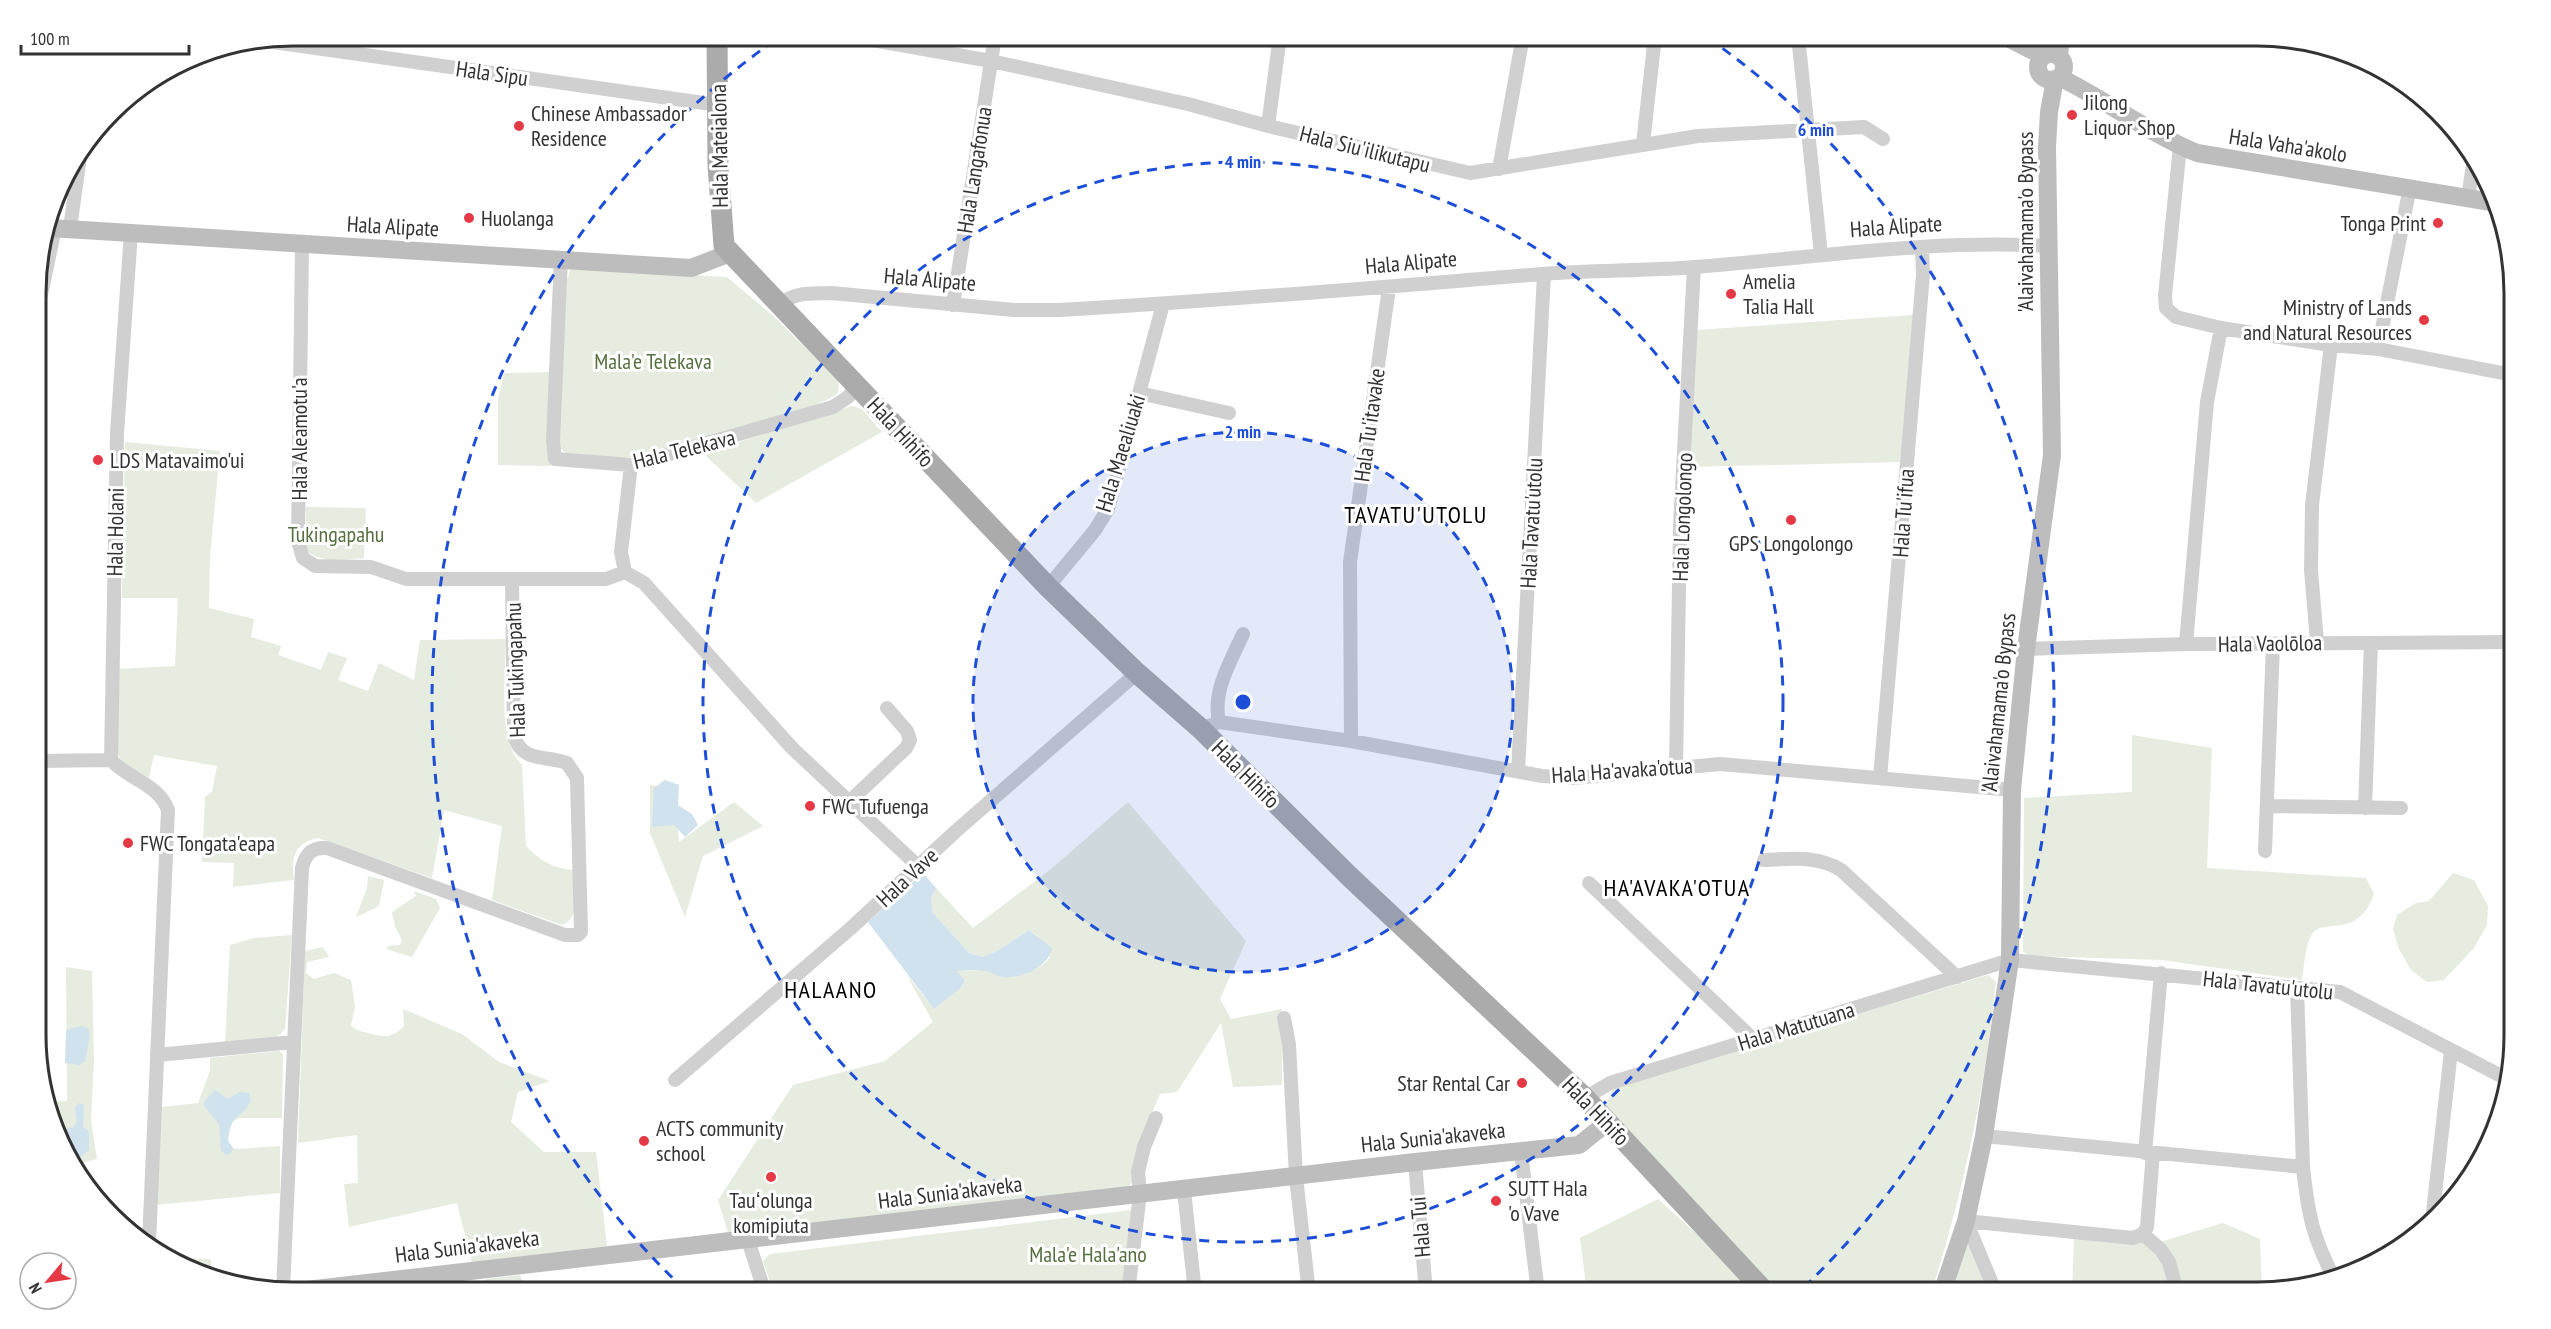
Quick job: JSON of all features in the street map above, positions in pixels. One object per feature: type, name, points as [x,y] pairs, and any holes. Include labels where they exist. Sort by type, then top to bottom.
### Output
[{"type":"main road","name":"Hala Mateialona","points":[[717,46],[720,228],[724,246],[730,253]]},
{"type":"main road","name":"Hala Hihifo","points":[[730,253],[858,385],[1048,588],[1137,673],[1210,725],[1349,876],[1585,1098],[1756,1282]]},
{"type":"street","name":"Hala Sipu","points":[[301,46],[718,105]]},
{"type":"street","name":"Hala Siu'ilikutapu","points":[[906,46],[991,61],[1188,104],[1268,126],[1470,173],[1698,136],[1864,127],[1883,139]]},
{"type":"street","name":"Hala Langafonua","points":[[953,305],[993,46]]},
{"type":"street","points":[[1268,126],[1279,46]]},
{"type":"street","points":[[1643,144],[1654,46]]},
{"type":"street","points":[[1799,46],[1821,255]]},
{"type":"street","name":"Hala Vaha'akolo","points":[[2022,46],[2051,63],[2091,92],[2180,146],[2224,159],[2410,187],[2487,201]]},
{"type":"street","points":[[2039,46],[2051,63]]},
{"type":"street","points":[[2051,63],[2054,46]]},
{"type":"street","name":"'Alaivahamama'o Bypass","points":[[1946,1282],[1966,1221],[1984,1136],[2010,960],[2012,790],[2026,649],[2052,455],[2048,246],[2049,109],[2051,63],[2057,46]]},
{"type":"street","points":[[1499,169],[1521,47]]},
{"type":"street","points":[[2049,109],[2066,98],[2091,92]]},
{"type":"street","points":[[2180,146],[2165,296],[2166,308],[2176,317],[2221,327],[2331,345],[2378,349],[2504,373]]},
{"type":"street","points":[[2468,198],[2472,172]]},
{"type":"street","points":[[48,268],[71,186]]},
{"type":"street","points":[[2378,349],[2410,187]]},
{"type":"street","name":"Hala Alipate","points":[[58,228],[691,268],[730,253]]},
{"type":"street","name":"Hala Holani","points":[[111,760],[117,433],[131,232]]},
{"type":"street","name":"Hala Alipate","points":[[781,304],[788,298],[801,294],[831,294],[953,305],[1060,310],[1389,288],[1544,274],[1694,267],[1922,248],[2001,243],[2048,246]]},
{"type":"street","name":"Hala Aleamotu'a","points":[[302,245],[298,541],[303,558],[315,566],[371,567],[406,579],[606,579],[625,572]]},
{"type":"street","name":"Hala Tu'ifua","points":[[1880,778],[1923,275],[1922,248]]},
{"type":"street","name":"Hala Telekava","points":[[561,258],[554,431],[555,459],[631,465],[833,407],[848,398],[858,385]]},
{"type":"street","name":"Hala Longolongo","points":[[1676,767],[1680,525],[1694,267]]},
{"type":"street","name":"Hala Tavatu'utolu","points":[[1518,771],[1544,274]]},
{"type":"street","name":"Hala Tu'itavake","points":[[1351,741],[1350,562],[1389,288]]},
{"type":"street","name":"Hala Maealiuaki","points":[[1048,588],[1095,530],[1108,509],[1162,304]]},
{"type":"street","points":[[2186,644],[2207,402],[2221,327]]},
{"type":"street","points":[[2317,642],[2311,570],[2312,505],[2331,345]]},
{"type":"street","points":[[1139,393],[1229,413]]},
{"type":"street","points":[[631,465],[621,552],[625,572],[644,583],[792,748],[919,867]]},
{"type":"street","name":"Hala Tukingapahu","points":[[294,1042],[302,868],[310,851],[327,848],[565,935],[578,935],[582,924],[577,778],[567,763],[533,758],[519,749],[516,743],[512,579]]},
{"type":"street","points":[[1210,725],[1221,684],[1243,634]]},
{"type":"street","name":"Hala Vaolōloa","points":[[2026,649],[2186,644],[2273,645],[2317,642],[2504,642]]},
{"type":"street","points":[[2365,808],[2372,643]]},
{"type":"street","points":[[2265,851],[2273,645]]},
{"type":"street","name":"Hala Vave","points":[[675,1080],[1137,673]]},
{"type":"street","points":[[849,802],[906,748],[910,740],[907,731],[887,708]]},
{"type":"street","name":"Hala Ha'avaka'otua","points":[[1210,725],[1351,741],[1518,771],[1574,778],[1720,764],[2012,790]]},
{"type":"street","points":[[46,761],[111,760],[119,769],[160,795],[168,810],[149,1236]]},
{"type":"street","points":[[2267,806],[2401,808]]},
{"type":"street","points":[[1764,860],[1806,859],[1827,862],[1834,866],[1958,977]]},
{"type":"street","points":[[1589,883],[1753,1039]]},
{"type":"street","name":"Hala Tavatu'utolu","points":[[2010,960],[2340,992],[2501,1076]]},
{"type":"street","name":"Hala Matutuana","points":[[1585,1098],[1610,1083],[2010,960]]},
{"type":"street","points":[[1991,1282],[1966,1221],[2133,1238],[2142,1234],[2147,1227],[2149,1153],[2161,973]]},
{"type":"street","points":[[2297,988],[2303,1167],[2316,1245],[2330,1271]]},
{"type":"street","points":[[1284,1018],[1289,1044],[1296,1177],[1308,1282]]},
{"type":"street","points":[[157,1055],[294,1042],[284,1282]]},
{"type":"street","points":[[2434,1207],[2451,1051]]},
{"type":"street","points":[[1129,1282],[1140,1194],[1138,1172],[1144,1147],[1156,1118]]},
{"type":"street","name":"Hala Sunia'akaveka","points":[[376,1282],[1579,1145],[1608,1122]]},
{"type":"street","points":[[1984,1136],[2303,1167]]},
{"type":"street","points":[[1521,1152],[1537,1282]]},
{"type":"street","name":"Hala Tui","points":[[1414,1162],[1425,1282]]},
{"type":"street","points":[[1184,1190],[1193,1282]]},
{"type":"street","points":[[2142,1234],[2161,1250],[2169,1262],[2174,1282]]},
{"type":"street","points":[[748,1239],[762,1282]]},
{"type":"green space","name":"Mala'e Telekava","points":[[571,268],[727,277],[772,315],[839,380],[838,393],[825,401],[772,420],[643,455],[611,458],[566,454],[558,445],[567,280]]},
{"type":"green space","points":[[1913,315],[1900,462],[1688,467],[1696,330]]},
{"type":"green space","name":"Mala'e Telekava","points":[[551,372],[550,466],[498,465],[498,399],[504,373]]},
{"type":"green space","points":[[852,406],[862,409],[882,432],[756,503],[706,456],[708,452]]},
{"type":"green space","points":[[125,442],[220,451],[210,557],[209,608],[254,619],[251,637],[281,646],[278,655],[321,670],[328,652],[347,658],[338,680],[368,691],[379,663],[414,680],[420,640],[506,639],[504,706],[509,740],[514,754],[522,765],[526,846],[547,863],[574,870],[576,902],[575,910],[568,922],[562,925],[492,900],[502,826],[444,810],[432,878],[318,838],[304,844],[296,853],[293,865],[294,880],[233,887],[234,863],[202,862],[205,797],[212,792],[217,766],[154,755],[149,778],[123,763],[114,747],[117,669],[175,666],[178,598],[122,598]]},
{"type":"green space","name":"Tukingapahu","points":[[306,507],[366,508],[364,558],[327,559],[307,551]]},
{"type":"green space","points":[[2132,735],[2212,748],[2207,868],[2366,878],[2374,894],[2367,908],[2351,922],[2317,929],[2312,934],[2306,950],[2302,980],[2162,960],[2031,956],[2023,952],[2024,798],[2132,792]]},
{"type":"green space","points":[[650,785],[675,788],[679,842],[734,802],[763,826],[703,856],[685,917],[650,833]]},
{"type":"green space","points":[[1128,802],[1246,941],[1220,999],[1231,1019],[1282,1009],[1282,1085],[1233,1087],[1221,1023],[1177,1092],[1160,1094],[1142,1137],[1133,1181],[1128,1188],[729,1236],[718,1200],[793,1085],[885,1061],[933,1022],[906,974],[934,1009],[960,989],[965,980],[955,971],[984,970],[1001,977],[1026,974],[1050,958],[1038,936],[1029,930],[999,950],[983,957],[969,953],[933,913],[931,898],[936,888],[973,928],[1051,869]]},
{"type":"green space","points":[[2453,873],[2474,880],[2488,906],[2487,925],[2474,948],[2444,980],[2427,982],[2411,970],[2399,949],[2393,929],[2397,915],[2416,903],[2429,901]]},
{"type":"green space","points":[[368,876],[384,880],[379,906],[356,917],[367,888]]},
{"type":"green space","points":[[414,891],[436,899],[440,908],[412,957],[386,949],[388,946],[400,945],[402,940],[395,927],[392,912],[416,896]]},
{"type":"green space","points":[[292,935],[285,1029],[277,1037],[225,1043],[230,945],[254,938]]},
{"type":"green space","points":[[323,947],[329,957],[307,962],[306,973],[314,979],[334,973],[351,980],[355,1007],[351,1025],[355,1028],[379,1035],[392,1035],[404,1026],[403,1009],[462,1034],[499,1062],[550,1081],[518,1092],[511,1122],[544,1152],[596,1152],[607,1246],[472,1263],[457,1203],[349,1227],[344,1184],[358,1183],[357,1135],[298,1143],[305,951]]},
{"type":"green space","points":[[66,967],[92,971],[94,1060],[91,1120],[97,1159],[82,1163],[72,1145],[56,1102],[67,1101]]},
{"type":"green space","points":[[1988,975],[1996,982],[1986,1061],[1972,1139],[1954,1216],[1934,1282],[1766,1282],[1606,1105],[1613,1088]]},
{"type":"green space","points":[[279,1051],[283,1054],[282,1118],[239,1118],[232,1122],[228,1141],[233,1148],[238,1149],[280,1146],[280,1193],[156,1205],[161,1107],[198,1103],[210,1071],[210,1058]]},
{"type":"green space","points":[[1658,1199],[1710,1246],[1742,1282],[1586,1282],[1580,1238]]},
{"type":"green space","name":"Mala'e Hala'ano","points":[[1131,1210],[1123,1282],[770,1282],[763,1261],[770,1254]]},
{"type":"green space","points":[[2223,1223],[2260,1239],[2262,1282],[2072,1282],[2074,1238],[2111,1237],[2153,1244]]},
{"type":"green space","points":[[1967,1245],[1974,1246],[1988,1282],[1955,1282]]},
{"type":"green space","points":[[188,1259],[211,1259],[211,1268]]},
{"type":"green space","points":[[520,1275],[523,1282],[483,1282],[486,1279]]},
{"type":"water","points":[[665,780],[679,785],[678,805],[692,814],[698,825],[685,837],[674,825],[652,827],[654,788]]},
{"type":"water","points":[[923,873],[936,888],[931,898],[933,913],[969,953],[983,957],[999,950],[1029,930],[1052,948],[1050,955],[1040,966],[1019,976],[1001,977],[982,970],[956,971],[965,980],[960,989],[934,1009],[868,922]]},
{"type":"water","points":[[82,1026],[88,1029],[90,1035],[85,1061],[80,1065],[65,1063],[66,1030]]},
{"type":"water","points":[[215,1090],[228,1099],[240,1092],[249,1093],[251,1100],[231,1125],[228,1141],[233,1148],[227,1155],[221,1151],[219,1124],[204,1106],[205,1100]]},
{"type":"water","points":[[79,1103],[84,1105],[83,1127],[89,1131],[89,1150],[79,1158],[65,1129],[73,1128],[77,1122],[75,1108]]},
{"type":"place","name":"Jilong Liquor Shop","points":[[2072,115]]},
{"type":"place","name":"Chinese Ambassador Residence","points":[[519,126]]},
{"type":"place","name":"Huolanga","points":[[469,218]]},
{"type":"place","name":"Tonga Print","points":[[2438,223]]},
{"type":"place","name":"Amelia Talia Hall","points":[[1731,294]]},
{"type":"place","name":"Ministry of Lands and Natural Resources","points":[[2424,320]]},
{"type":"place","name":"LDS Matavaimo'ui","points":[[98,460]]},
{"type":"place","name":"GPS Longolongo","points":[[1791,520]]},
{"type":"place","name":"FWC Tufuenga","points":[[810,806]]},
{"type":"place","name":"FWC Tongata'eapa","points":[[128,843]]},
{"type":"place","name":"Star Rental Car","points":[[1522,1083]]},
{"type":"place","name":"ACTS community school","points":[[644,1141]]},
{"type":"place","name":"Tauʻolunga komipiuta","points":[[771,1177]]},
{"type":"place","name":"SUTT Hala 'o Vave","points":[[1496,1201]]},
{"type":"district","name":"TAVATU'UTOLU","points":[[1416,515]]},
{"type":"district","name":"HA'AVAKA'OTUA","points":[[1677,888]]},
{"type":"district","name":"HALAANO","points":[[831,990]]}]
